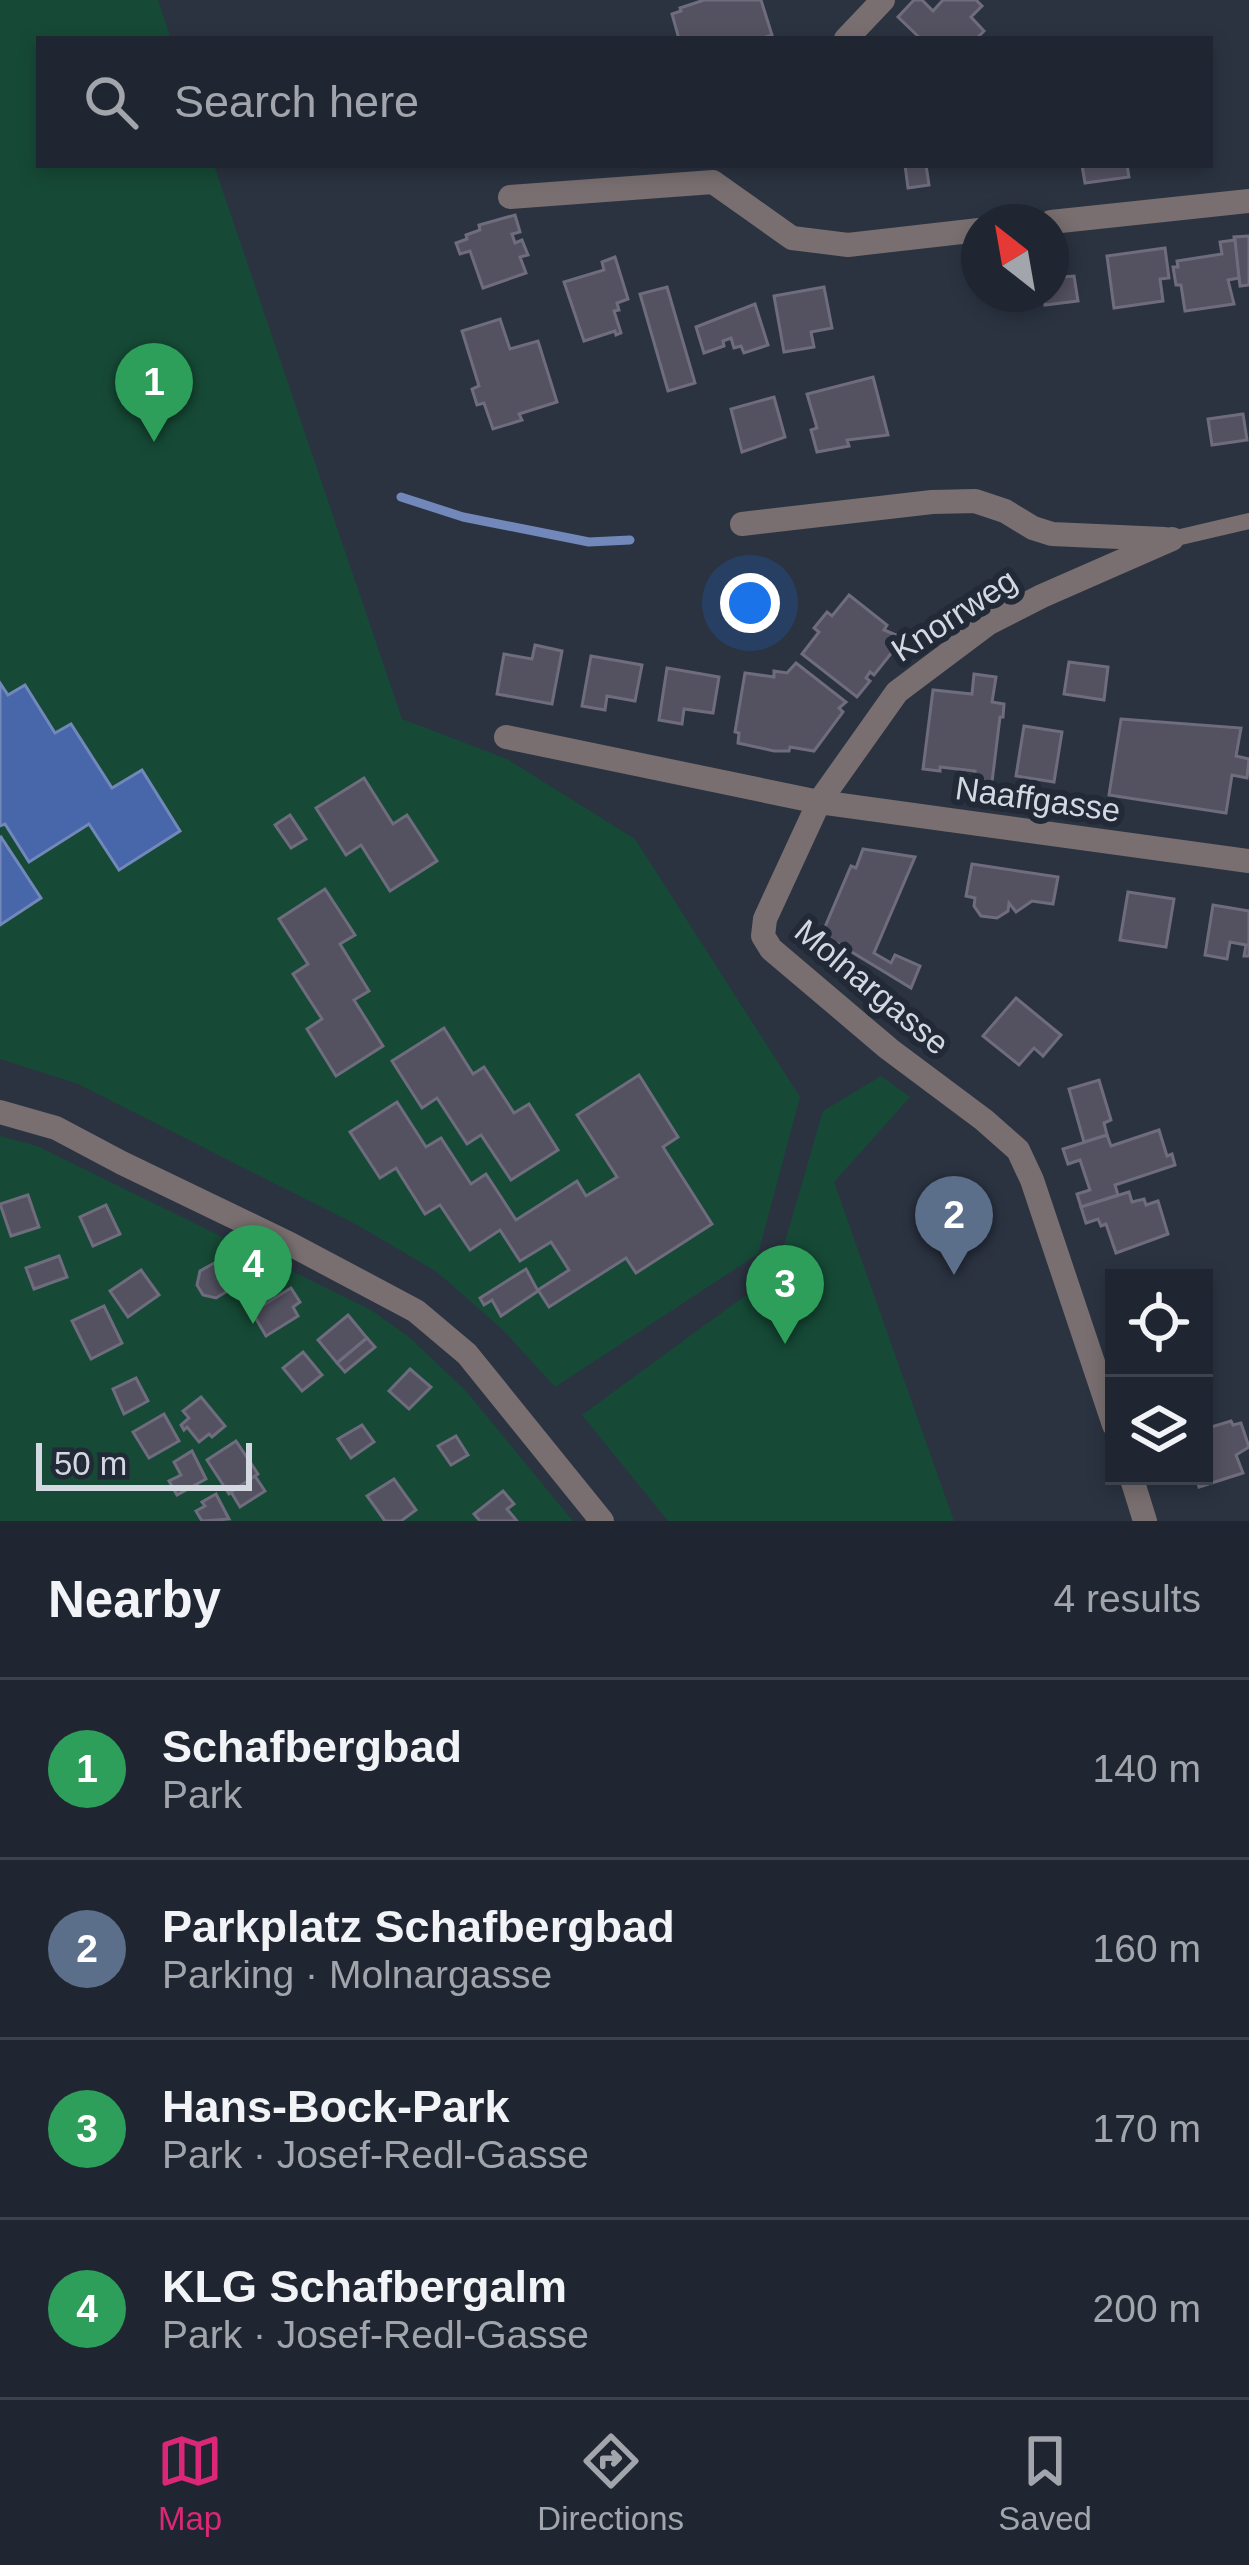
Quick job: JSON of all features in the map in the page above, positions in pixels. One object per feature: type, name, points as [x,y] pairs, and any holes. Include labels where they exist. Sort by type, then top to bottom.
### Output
[{"type":"street","points":[[849,36],[883,0]]},
{"type":"street","points":[[510,197],[721,173],[792,238],[848,245],[961,232]]},
{"type":"street","points":[[1069,221],[1249,200]]},
{"type":"street","points":[[742,524],[975,501],[1052,534],[1172,539]]},
{"type":"street","name":"Knorrweg","points":[[819,802],[897,692],[989,623],[1172,539]]},
{"type":"street","points":[[506,736],[819,802]]},
{"type":"street","name":"Naaffgasse","points":[[819,802],[1249,861]]},
{"type":"street","name":"Molnargasse","points":[[819,802],[765,920],[764,936],[770,949],[1018,1150],[1105,1398]]},
{"type":"street","points":[[0,1112],[56,1127],[416,1311],[467,1354],[602,1521]]},
{"type":"street","points":[[1134,1485],[1145,1521]]},
{"type":"lane","points":[[1172,539],[1249,521]]},
{"type":"green space","points":[[0,0],[158,0],[170,36],[36,36],[36,168],[215,168],[402,719],[507,759],[635,839],[800,1097],[758,1254],[555,1387],[503,1330],[437,1272],[359,1226],[78,1084],[0,1059]]},
{"type":"green space","points":[[881,1076],[910,1097],[834,1182],[954,1521],[668,1521],[582,1415],[776,1273],[823,1111]]},
{"type":"green space","points":[[0,1136],[37,1146],[371,1310],[409,1337],[465,1390],[573,1521],[0,1521]]},
{"type":"water","points":[[0,683],[8,695],[25,685],[55,733],[71,724],[112,788],[142,770],[180,831],[119,870],[89,824],[29,862],[5,824],[0,826]]},
{"type":"water","points":[[0,838],[41,898],[0,925]]},
{"type":"building","points":[[704,0],[761,0],[772,35],[678,36],[672,14]]},
{"type":"building","points":[[914,0],[922,0],[933,11],[943,0],[976,0],[982,6],[971,17],[984,31],[979,36],[918,36],[898,17]]},
{"type":"building","points":[[905,168],[926,168],[929,185],[908,188]]},
{"type":"building","points":[[1082,168],[1128,168],[1129,177],[1085,183]]},
{"type":"building","points":[[515,215],[520,232],[512,234],[515,243],[522,240],[528,255],[520,257],[526,273],[483,288],[470,251],[460,254],[456,243],[480,230],[479,225]]},
{"type":"building","points":[[1249,236],[1249,285],[1240,286],[1234,237]]},
{"type":"building","points":[[1235,240],[1239,278],[1228,280],[1234,304],[1185,311],[1173,267],[1178,267],[1177,261],[1222,254],[1220,242]]},
{"type":"building","points":[[1165,248],[1169,278],[1160,279],[1163,301],[1114,308],[1107,256]]},
{"type":"building","points":[[615,257],[628,299],[617,303],[619,310],[614,311],[621,333],[584,341],[564,282],[604,270],[602,262]]},
{"type":"building","points":[[1069,276],[1074,276],[1078,301],[1069,302]]},
{"type":"building","points":[[667,287],[695,383],[668,391],[640,294]]},
{"type":"building","points":[[824,287],[832,328],[811,332],[814,347],[784,352],[774,296]]},
{"type":"building","points":[[755,304],[768,345],[744,353],[741,346],[734,348],[731,338],[704,353],[696,327]]},
{"type":"building","points":[[500,319],[510,349],[538,341],[557,402],[519,414],[522,420],[493,429],[484,403],[477,405],[472,389],[479,386],[462,331]]},
{"type":"building","points":[[873,377],[888,435],[847,440],[849,446],[817,452],[811,430],[817,428],[807,394]]},
{"type":"building","points":[[774,397],[785,437],[742,452],[731,409]]},
{"type":"building","points":[[1243,414],[1247,440],[1212,445],[1208,419]]},
{"type":"building","points":[[849,595],[887,625],[884,630],[896,635],[891,642],[897,646],[874,675],[870,672],[866,678],[870,681],[857,697],[802,654],[819,632],[814,628],[827,612],[832,616]]},
{"type":"building","points":[[535,645],[562,651],[552,704],[497,694],[504,654],[532,659]]},
{"type":"building","points":[[591,656],[642,665],[635,701],[607,696],[605,710],[582,706]]},
{"type":"building","points":[[1069,662],[1108,667],[1104,700],[1064,694]]},
{"type":"building","points":[[796,663],[846,702],[839,708],[843,712],[814,751],[790,747],[789,751],[774,751],[738,743],[735,732],[745,673],[774,677],[774,671],[787,673]]},
{"type":"building","points":[[667,668],[719,677],[713,713],[684,709],[682,724],[659,720]]},
{"type":"building","points":[[974,674],[996,677],[992,702],[1004,704],[992,782],[974,780],[975,771],[923,769],[933,690],[972,694]]},
{"type":"building","points":[[1121,719],[1241,728],[1236,756],[1249,759],[1247,778],[1232,775],[1226,813],[1109,795]]},
{"type":"building","points":[[1024,726],[1062,732],[1054,782],[1016,776]]},
{"type":"building","points":[[364,778],[393,824],[407,815],[437,861],[390,891],[361,845],[346,855],[316,808]]},
{"type":"building","points":[[290,815],[306,839],[291,848],[275,825]]},
{"type":"building","points":[[863,849],[915,857],[874,953],[891,963],[895,955],[920,966],[911,988],[822,934]]},
{"type":"building","points":[[972,864],[1058,877],[1053,904],[1032,901],[1016,912],[1009,903],[1008,911],[997,918],[981,916],[975,898],[966,896]]},
{"type":"building","points":[[325,889],[355,935],[340,944],[369,991],[354,1000],[383,1046],[336,1076],[307,1029],[322,1019],[293,974],[308,964],[279,919]]},
{"type":"building","points":[[1128,892],[1174,899],[1166,947],[1120,940]]},
{"type":"building","points":[[1213,905],[1249,911],[1249,956],[1244,956],[1246,945],[1230,942],[1227,959],[1205,955]]},
{"type":"building","points":[[1016,998],[1061,1035],[1043,1056],[1034,1048],[1019,1065],[983,1036]]},
{"type":"building","points":[[444,1028],[473,1074],[484,1067],[514,1113],[529,1104],[558,1150],[511,1180],[481,1135],[467,1144],[437,1098],[422,1108],[392,1061]]},
{"type":"building","points":[[639,1075],[678,1137],[663,1147],[712,1224],[636,1273],[626,1258],[549,1307],[538,1290],[569,1270],[551,1242],[520,1261],[500,1230],[470,1250],[440,1205],[425,1214],[396,1168],[380,1178],[350,1132],[397,1102],[426,1147],[441,1138],[471,1184],[486,1174],[516,1220],[577,1181],[586,1196],[617,1177],[577,1115]]},
{"type":"building","points":[[1099,1080],[1111,1120],[1104,1123],[1107,1135],[1084,1142],[1069,1089]]},
{"type":"building","points":[[1159,1130],[1175,1165],[1115,1185],[1118,1195],[1081,1207],[1077,1194],[1090,1190],[1080,1160],[1068,1164],[1063,1149],[1107,1135],[1111,1146]]},
{"type":"building","points":[[1129,1192],[1132,1202],[1158,1201],[1168,1234],[1116,1253],[1106,1224],[1101,1226],[1098,1219],[1086,1223],[1081,1207]]},
{"type":"building","points":[[28,1195],[39,1227],[11,1236],[0,1204]]},
{"type":"building","points":[[106,1205],[120,1234],[93,1246],[80,1217]]},
{"type":"building","points":[[59,1256],[67,1277],[34,1289],[26,1268]]},
{"type":"building","points":[[223,1258],[236,1261],[242,1272],[239,1284],[216,1298],[203,1295],[197,1285],[200,1271]]},
{"type":"building","points":[[526,1269],[538,1291],[501,1316],[492,1300],[484,1305],[480,1298]]},
{"type":"building","points":[[141,1270],[159,1295],[128,1317],[110,1291]]},
{"type":"building","points":[[291,1288],[300,1302],[293,1307],[298,1316],[266,1336],[252,1312]]},
{"type":"building","points":[[104,1306],[122,1343],[91,1359],[72,1321]]},
{"type":"building","points":[[348,1315],[367,1338],[337,1363],[318,1340]]},
{"type":"building","points":[[367,1338],[375,1347],[345,1372],[337,1363]]},
{"type":"building","points":[[303,1352],[322,1375],[302,1391],[283,1368]]},
{"type":"building","points":[[410,1369],[431,1387],[409,1409],[389,1391]]},
{"type":"building","points":[[136,1378],[148,1401],[124,1414],[113,1389]]},
{"type":"building","points":[[201,1397],[225,1426],[199,1442],[181,1425],[189,1418],[183,1411]]},
{"type":"building","points":[[164,1414],[179,1441],[149,1458],[133,1432]]},
{"type":"building","points":[[1241,1423],[1249,1447],[1236,1455],[1243,1473],[1213,1483],[1213,1426]]},
{"type":"building","points":[[362,1425],[374,1442],[351,1458],[338,1439]]},
{"type":"building","points":[[456,1436],[468,1455],[451,1465],[438,1446]]},
{"type":"building","points":[[236,1441],[258,1474],[229,1494],[207,1460]]},
{"type":"building","points":[[192,1451],[206,1479],[177,1495],[169,1481],[181,1475],[174,1462]]},
{"type":"building","points":[[255,1476],[265,1491],[240,1507],[231,1492]]},
{"type":"building","points":[[394,1479],[416,1510],[401,1521],[385,1521],[367,1496]]},
{"type":"building","points":[[503,1491],[514,1504],[507,1509],[517,1521],[480,1521],[474,1514]]},
{"type":"building","points":[[216,1494],[229,1519],[202,1521],[196,1511]]},
{"type":"waterway","points":[[401,497],[463,517],[589,542],[630,540]]},
{"type":"place","name":"Schafbergbad","points":[[154,442]]},
{"type":"place","name":"Parkplatz Schafbergbad","points":[[954,1275]]},
{"type":"place","name":"KLG Schafbergalm","points":[[253,1324]]},
{"type":"place","name":"Hans-Bock-Park","points":[[785,1344]]}]
